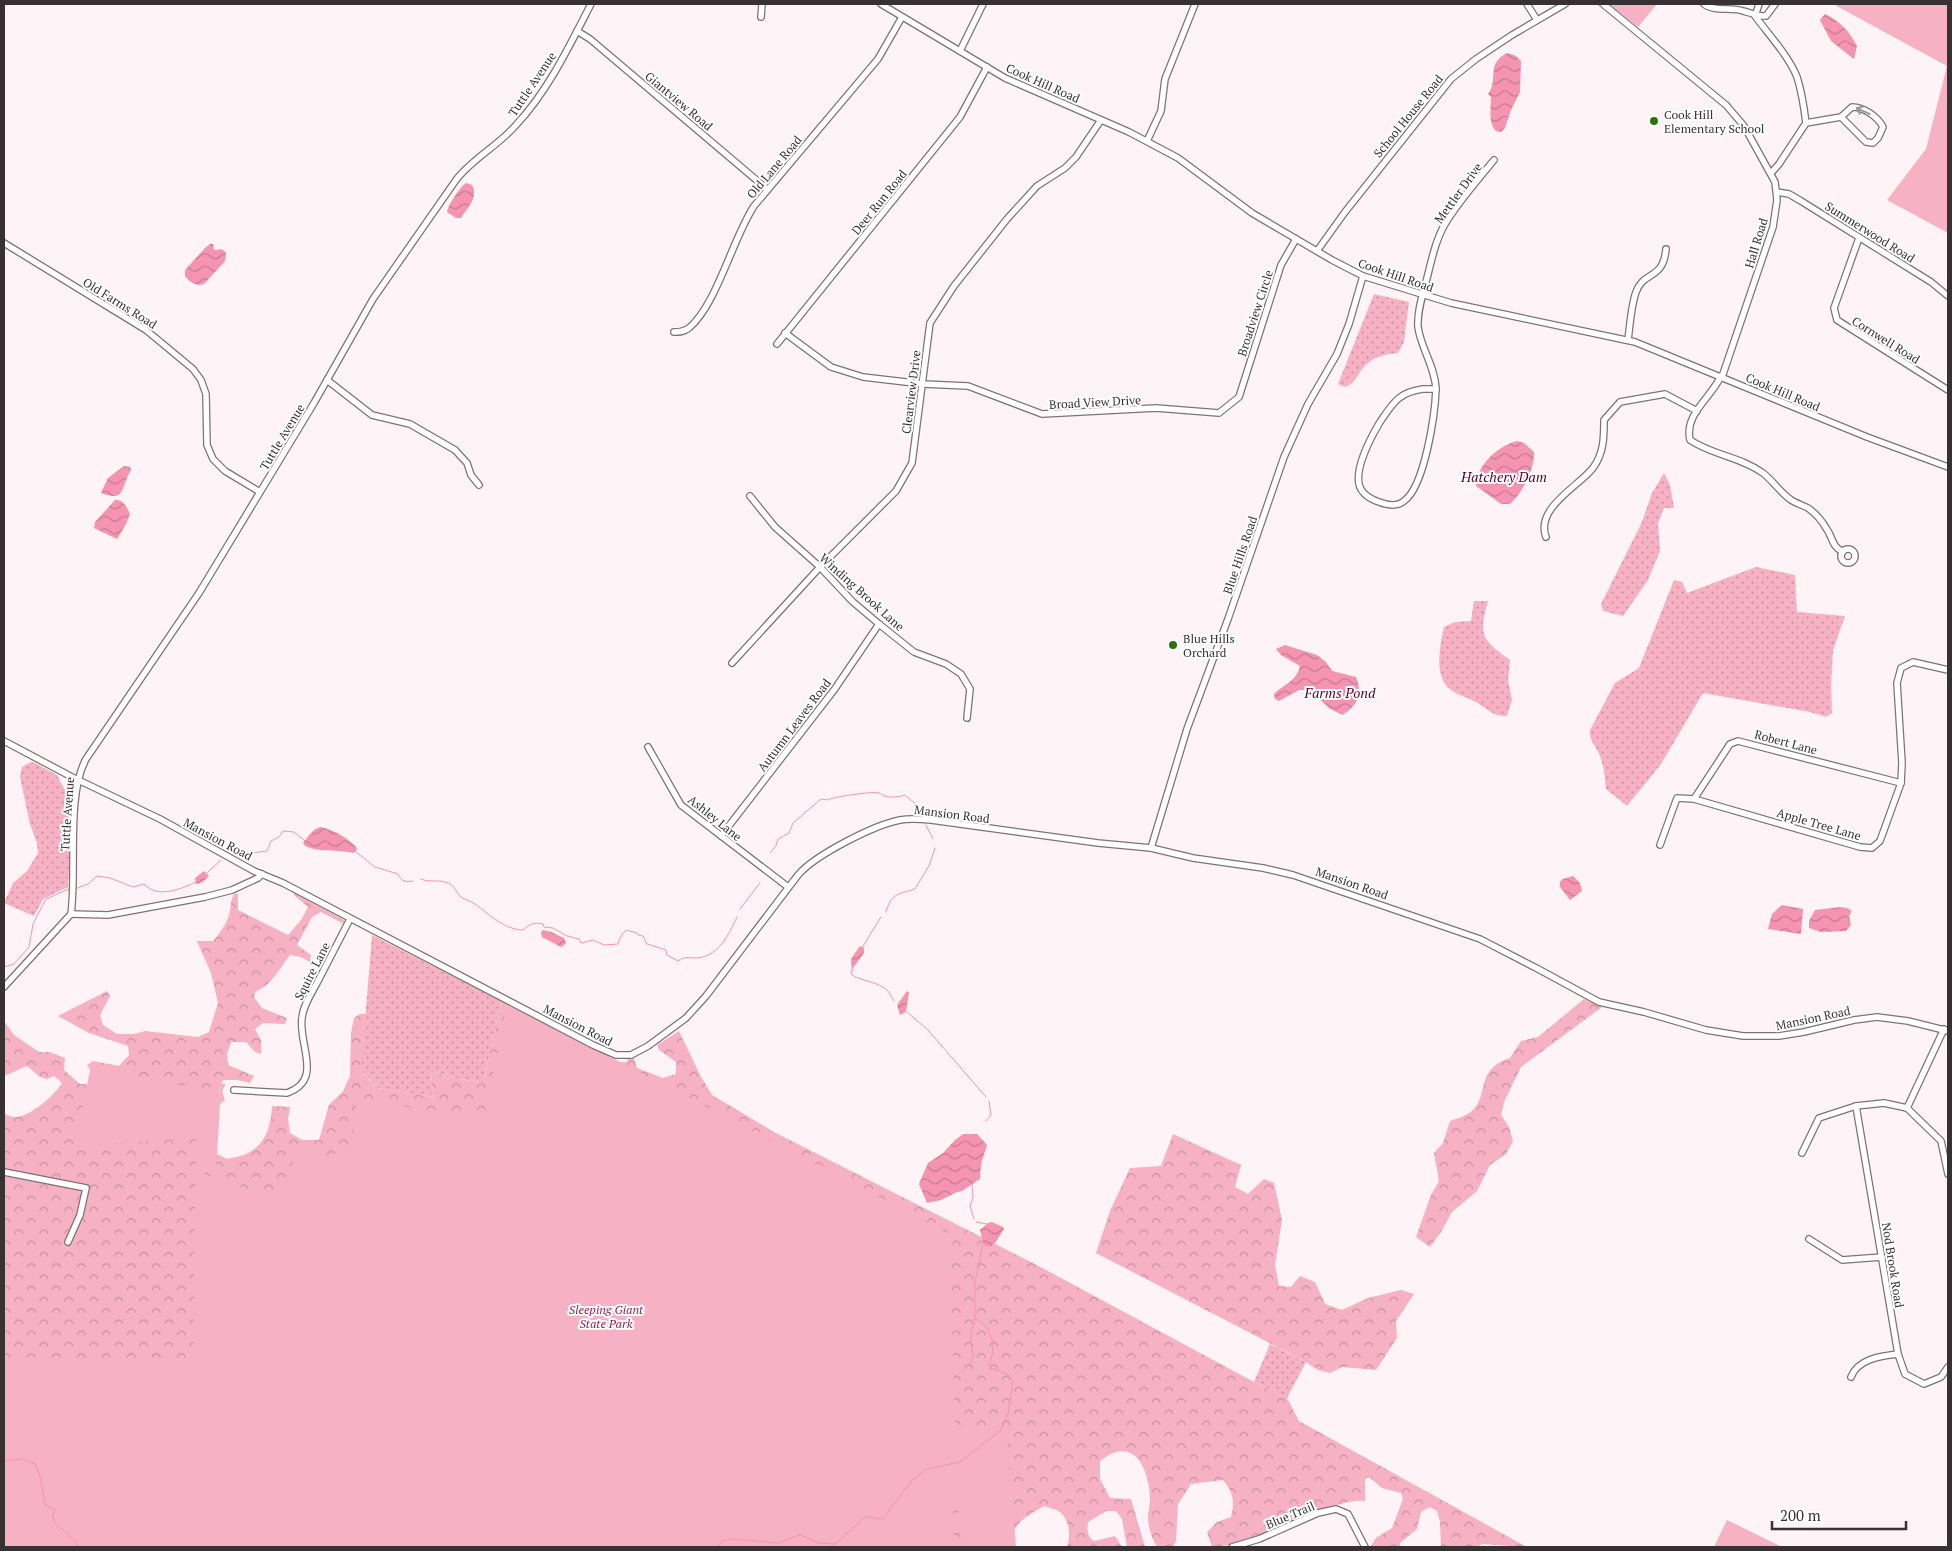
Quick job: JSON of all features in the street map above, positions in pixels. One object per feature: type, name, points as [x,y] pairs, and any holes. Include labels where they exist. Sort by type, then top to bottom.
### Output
[{"type":"street","name":"Tuttle Avenue","points":[[71,914],[75,806],[78,780],[86,759],[184,617],[327,380],[373,299],[442,198],[466,168],[521,120],[545,86],[591,4]]},
{"type":"street","points":[[761,17],[762,4]]},
{"type":"street","name":"Cook Hill Road","points":[[881,4],[986,67],[1147,141],[1185,162],[1241,206],[1316,251],[1364,276],[1422,296],[1628,340],[1653,348],[1867,437],[1948,467]]},
{"type":"street","points":[[960,51],[983,4]]},
{"type":"street","points":[[1147,141],[1161,111],[1165,78],[1195,4]]},
{"type":"street","points":[[1527,4],[1537,20]]},
{"type":"street","name":"School House Road","points":[[1316,251],[1331,229],[1447,83],[1476,59],[1565,4]]},
{"type":"street","name":"Hall Road","points":[[1603,4],[1726,105],[1744,126],[1771,173],[1777,192],[1773,227],[1721,377],[1690,421],[1688,431],[1690,440],[1700,447],[1736,459],[1761,472],[1792,501],[1808,508],[1816,515],[1828,529],[1832,543],[1843,552]]},
{"type":"street","points":[[1704,4],[1709,8],[1742,10],[1755,16],[1766,16],[1775,4]]},
{"type":"street","points":[[1755,16],[1759,4]]},
{"type":"street","points":[[1755,16],[1788,61],[1796,77],[1803,99],[1806,123],[1790,149],[1771,173]]},
{"type":"street","name":"Old Lane Road","points":[[674,332],[684,331],[701,314],[716,285],[741,226],[754,206],[878,59],[902,17]]},
{"type":"street","name":"Giantview Road","points":[[576,31],[597,45],[767,189]]},
{"type":"street","name":"Deer Run Road","points":[[777,344],[949,131],[963,111],[986,67]]},
{"type":"street","points":[[1806,123],[1841,117],[1852,107],[1858,107],[1879,119],[1883,127],[1878,138],[1873,143],[1866,142],[1841,117]]},
{"type":"street","name":"Clearview Drive","points":[[732,663],[820,568],[896,491],[912,463],[930,323],[954,286],[1007,219],[1037,186],[1065,168],[1076,157],[1102,120]]},
{"type":"street","name":"Mettler Drive","points":[[1436,389],[1411,391],[1404,394],[1396,400],[1376,429],[1365,451],[1358,483],[1362,492],[1370,498],[1384,504],[1396,505],[1405,501],[1411,494],[1423,469],[1436,389],[1434,370],[1418,327],[1422,296],[1444,226],[1494,160]]},
{"type":"street","name":"Summerwood Road","points":[[1777,192],[1789,194],[1932,282],[1948,296]]},
{"type":"street","name":"Cornwell Road","points":[[1859,238],[1834,308],[1837,320],[1948,390]]},
{"type":"street","name":"Broadview Circle","points":[[1239,396],[1281,265],[1296,239]]},
{"type":"street","name":"Old Farms Road","points":[[4,243],[146,330],[193,369],[201,380],[206,394],[207,445],[213,459],[225,471],[260,492]]},
{"type":"street","points":[[1628,340],[1636,293],[1641,283],[1661,269],[1666,258],[1666,248]]},
{"type":"street","name":"Blue Hills Road","points":[[1151,848],[1186,728],[1225,628],[1284,457],[1308,404],[1337,354],[1349,324],[1364,276]]},
{"type":"street","name":"Broad View Drive","points":[[786,333],[831,367],[862,377],[923,384],[968,386],[1042,414],[1156,408],[1219,413],[1239,396]]},
{"type":"street","points":[[327,380],[372,415],[410,424],[455,450],[467,463],[471,475],[479,485]]},
{"type":"street","points":[[1546,537],[1544,530],[1549,512],[1562,494],[1578,483],[1593,467],[1604,444],[1604,420],[1620,402],[1665,394],[1697,411]]},
{"type":"street","name":"Winding Brook Lane","points":[[750,496],[775,527],[879,624],[914,652],[946,664],[961,674],[970,689],[967,718]]},
{"type":"street","name":"Autumn Leaves Road","points":[[720,836],[834,690],[879,624]]},
{"type":"street","name":"Apple Tree Lane","points":[[1660,845],[1678,798],[1694,799],[1860,847],[1872,848],[1880,840],[1901,783],[1902,763],[1897,683],[1901,668],[1913,662],[1948,670]]},
{"type":"street","name":"Mansion Road","points":[[4,740],[78,780],[157,818],[607,1052],[625,1056],[638,1052],[652,1043],[693,1011],[802,870],[819,856],[879,827],[907,819],[931,820],[1098,843],[1151,848],[1193,858],[1271,869],[1306,878],[1480,940],[1599,1002],[1644,1012],[1712,1032],[1748,1037],[1779,1036],[1872,1017],[1894,1018],[1946,1030]]},
{"type":"street","name":"Robert Lane","points":[[1694,799],[1730,744],[1738,741],[1901,783]]},
{"type":"street","name":"Ashley Lane","points":[[648,747],[681,806],[788,887]]},
{"type":"street","points":[[4,987],[71,914],[108,915],[205,897],[232,890],[258,878],[262,874]]},
{"type":"street","name":"Squire Lane","points":[[234,1090],[287,1092],[293,1090],[303,1081],[308,1070],[308,1062],[302,1037],[303,1013],[308,999],[350,919]]},
{"type":"street","points":[[1907,1108],[1946,1030]]},
{"type":"street","points":[[1802,1153],[1819,1118],[1856,1106],[1884,1103],[1907,1108],[1940,1141],[1948,1174]]},
{"type":"street","name":"Nod Brook Road","points":[[1856,1106],[1898,1354],[1904,1374],[1924,1384],[1941,1377],[1948,1366]]},
{"type":"street","points":[[4,1172],[86,1188],[80,1215],[68,1242]]},
{"type":"street","points":[[1809,1239],[1842,1260],[1882,1257]]},
{"type":"street","points":[[1851,1377],[1855,1368],[1879,1356],[1898,1354]]},
{"type":"street","name":"Blue Trail","points":[[1232,1547],[1259,1539],[1318,1513],[1336,1509],[1348,1514],[1365,1547]]},
{"type":"green space","points":[[1609,4],[1657,4],[1638,27]]},
{"type":"green space","points":[[1833,4],[1948,4],[1948,233],[1887,200],[1926,149],[1947,66]]},
{"type":"green space","points":[[1374,294],[1409,302],[1404,342],[1398,353],[1381,356],[1370,361],[1355,380],[1345,387],[1338,384]]},
{"type":"green space","points":[[1664,473],[1670,485],[1674,508],[1664,508],[1658,523],[1660,551],[1648,580],[1623,616],[1603,611],[1601,604],[1642,522],[1652,493]]},
{"type":"green space","points":[[1756,567],[1795,575],[1797,612],[1845,616],[1833,650],[1832,713],[1826,717],[1810,712],[1703,693],[1661,764],[1627,806],[1606,789],[1601,760],[1590,734],[1590,730],[1615,683],[1639,668],[1674,580],[1682,582],[1687,593]]},
{"type":"green space","points":[[1474,601],[1488,601],[1483,622],[1485,636],[1493,647],[1510,660],[1508,680],[1512,700],[1507,716],[1489,711],[1476,702],[1454,692],[1445,684],[1442,677],[1439,661],[1444,627],[1455,622],[1471,621]]},
{"type":"green space","points":[[31,762],[57,775],[68,796],[71,836],[68,887],[43,899],[34,916],[4,903],[13,883],[27,871],[38,853],[20,777],[22,767]]},
{"type":"green space","name":"Sleeping Giant State Park","points":[[294,893],[344,920],[344,924],[321,912],[312,917],[297,945],[311,955],[310,962],[301,957],[290,955],[271,981],[255,992],[254,997],[262,1008],[287,1018],[285,1024],[263,1023],[255,1029],[261,1040],[261,1054],[255,1052],[246,1042],[231,1042],[227,1054],[228,1065],[254,1076],[250,1083],[238,1080],[223,1080],[219,1089],[215,1153],[227,1159],[245,1154],[256,1148],[267,1132],[272,1106],[290,1107],[288,1119],[290,1133],[302,1140],[319,1140],[329,1105],[343,1091],[350,1076],[351,1033],[354,1018],[360,1014],[366,1014],[361,1072],[378,1088],[433,1097],[431,1072],[483,1084],[501,1001],[609,1055],[608,1058],[618,1062],[628,1062],[627,1058],[634,1058],[637,1068],[663,1078],[676,1074],[676,1062],[659,1050],[657,1045],[679,1031],[712,1095],[774,1132],[1035,1264],[1287,1398],[1299,1421],[1527,1547],[1482,1544],[1477,1547],[1441,1547],[1440,1522],[1437,1511],[1430,1507],[1421,1512],[1417,1529],[1400,1543],[1400,1547],[1370,1547],[1376,1538],[1392,1528],[1403,1499],[1401,1493],[1382,1488],[1369,1477],[1365,1479],[1365,1501],[1348,1502],[1307,1515],[1245,1541],[1212,1547],[1207,1532],[1217,1522],[1231,1517],[1233,1501],[1231,1493],[1223,1480],[1191,1484],[1178,1504],[1176,1541],[1173,1547],[1157,1547],[1149,1525],[1150,1491],[1142,1464],[1130,1453],[1122,1451],[1111,1454],[1100,1461],[1100,1479],[1110,1498],[1131,1499],[1145,1547],[1127,1547],[1122,1519],[1116,1511],[1106,1511],[1088,1522],[1089,1535],[1094,1541],[1115,1536],[1122,1547],[1067,1547],[1069,1533],[1066,1520],[1058,1511],[1044,1506],[1020,1522],[1013,1532],[1009,1547],[4,1547],[4,1113],[15,1117],[27,1114],[48,1099],[62,1083],[54,1076],[47,1079],[40,1077],[27,1066],[4,1076],[4,1021],[14,1035],[39,1052],[50,1052],[65,1058],[64,1070],[80,1084],[93,1084],[93,1073],[87,1065],[93,1061],[119,1066],[129,1055],[128,1046],[89,1033],[58,1016],[107,991],[110,996],[100,1015],[103,1025],[117,1034],[134,1034],[145,1031],[198,1037],[209,1032],[218,1003],[211,973],[197,941],[213,941],[218,935],[228,919],[234,894],[238,894],[238,910],[288,935],[301,920],[308,907]]},
{"type":"green space","points":[[372,935],[501,1001],[483,1084],[431,1072],[433,1097],[378,1088],[361,1071]]},
{"type":"green space","points":[[1584,999],[1602,1007],[1521,1067],[1504,1102],[1501,1115],[1509,1127],[1513,1141],[1506,1154],[1490,1165],[1477,1191],[1452,1212],[1430,1247],[1416,1237],[1431,1195],[1439,1181],[1434,1153],[1443,1143],[1450,1121],[1468,1114],[1475,1108],[1486,1077],[1498,1063],[1510,1058],[1521,1041],[1538,1037]]},
{"type":"green space","name":"Sleeping Giant State Park","points":[[507,1003],[954,1236],[950,1256],[955,1428],[1007,1433],[1016,1547],[961,1547],[958,1507],[953,1507],[954,1547],[4,1547],[4,1361],[193,1359],[196,1138],[89,1145],[75,1141],[91,1066],[219,1093],[220,1084],[226,1084],[222,1091],[225,1100],[220,1104],[216,1171],[197,1171],[240,1187],[264,1191],[274,1190],[283,1183],[301,1143],[326,1156],[351,1149],[357,1099],[484,1119]]},
{"type":"green space","points":[[1173,1134],[1241,1165],[1235,1187],[1248,1194],[1264,1179],[1274,1183],[1282,1220],[1275,1265],[1279,1286],[1291,1287],[1300,1276],[1315,1282],[1325,1304],[1342,1310],[1368,1298],[1401,1290],[1414,1294],[1396,1321],[1397,1338],[1376,1370],[1342,1367],[1330,1373],[1318,1370],[1096,1253],[1110,1211],[1130,1168],[1161,1166]]},
{"type":"green space","points":[[1270,1344],[1306,1362],[1287,1398],[1254,1382]]},
{"type":"green space","points":[[1727,1520],[1782,1547],[1714,1547]]},
{"type":"water","points":[[1825,14],[1844,27],[1851,36],[1857,46],[1854,59],[1831,41],[1820,20]]},
{"type":"water","points":[[1508,53],[1516,56],[1521,61],[1520,92],[1505,128],[1501,132],[1493,128],[1490,115],[1491,97],[1488,94],[1493,83],[1494,66],[1501,57]]},
{"type":"water","points":[[466,183],[472,185],[474,190],[473,199],[461,218],[456,218],[447,212],[452,201]]},
{"type":"water","points":[[210,244],[213,244],[214,250],[221,249],[225,251],[225,261],[205,283],[200,285],[194,284],[185,276],[185,270]]},
{"type":"water","name":"Hatchery Dam","points":[[1517,441],[1524,443],[1534,452],[1534,458],[1527,480],[1515,500],[1510,504],[1501,504],[1476,486],[1477,478],[1484,463],[1490,457],[1503,447]]},
{"type":"water","points":[[124,466],[130,467],[131,470],[122,491],[115,496],[101,493],[108,478]]},
{"type":"water","points":[[115,500],[122,502],[130,514],[117,539],[94,528],[95,522]]},
{"type":"water","name":"Farms Pond","points":[[1285,645],[1317,655],[1326,662],[1332,671],[1356,677],[1359,694],[1355,704],[1342,715],[1329,708],[1310,690],[1299,690],[1279,701],[1275,699],[1274,694],[1296,676],[1300,666],[1281,655],[1276,649]]},
{"type":"water","points":[[321,827],[345,838],[357,848],[356,851],[353,853],[305,846],[303,843],[316,829]]},
{"type":"water","points":[[204,871],[209,876],[203,882],[196,884],[195,878]]},
{"type":"water","points":[[1573,876],[1580,883],[1582,891],[1570,900],[1560,887],[1560,882]]},
{"type":"water","points":[[1782,905],[1803,909],[1801,934],[1768,929],[1772,914]]},
{"type":"water","points":[[1840,907],[1852,911],[1849,916],[1851,925],[1846,931],[1821,932],[1809,928],[1809,921],[1815,910]]},
{"type":"water","points":[[543,930],[564,938],[566,943],[561,947],[542,937],[541,932]]},
{"type":"water","points":[[860,946],[864,948],[864,953],[853,968],[852,973],[851,959]]},
{"type":"water","points":[[907,991],[909,993],[906,1012],[900,1015],[897,1005]]},
{"type":"water","points":[[963,1134],[977,1134],[987,1145],[981,1164],[980,1179],[962,1191],[941,1200],[927,1203],[919,1184],[928,1163],[943,1153]]},
{"type":"water","points":[[992,1222],[1004,1229],[990,1247],[984,1245],[980,1230]]},
{"type":"waterway","points":[[770,853],[776,846],[778,839],[789,833],[793,823],[821,799],[827,800],[869,793],[880,793],[890,797],[905,795],[924,811],[927,817]]},
{"type":"waterway","points":[[926,825],[933,839]]},
{"type":"waterway","points":[[226,851],[233,852],[239,849],[251,853],[267,851],[271,841],[279,837],[283,831],[294,832],[305,841]]},
{"type":"waterway","points":[[886,912],[890,901],[896,895],[915,889],[929,866],[935,848]]},
{"type":"waterway","points":[[355,851],[375,867],[398,874],[404,881],[413,881]]},
{"type":"waterway","points":[[207,873],[221,860]]},
{"type":"waterway","points":[[75,889],[88,884],[97,876],[110,878],[133,887],[144,884],[149,889],[162,892],[177,890],[196,882]]},
{"type":"waterway","points":[[421,879],[451,884],[461,897],[498,921],[516,929],[523,930],[532,924],[543,924],[544,927],[553,928],[567,936],[579,939],[581,943],[593,940],[604,945],[618,944],[626,930],[643,936],[647,944],[666,950],[667,955],[678,961],[685,958],[705,956],[717,949],[737,917]]},
{"type":"waterway","points":[[740,909],[760,883]]},
{"type":"waterway","points":[[4,967],[14,964],[29,947],[33,924],[46,899],[69,889]]},
{"type":"waterway","points":[[862,948],[881,917]]},
{"type":"waterway","points":[[851,971],[852,975],[884,988],[894,1001]]},
{"type":"waterway","points":[[907,1012],[928,1030],[986,1097]]},
{"type":"waterway","points":[[986,1121],[991,1115],[989,1101]]},
{"type":"waterway","points":[[972,1184],[973,1197],[970,1206],[974,1219]]},
{"type":"waterway","points":[[976,1222],[987,1224]]},
{"type":"waterway","points":[[965,1368],[971,1363],[973,1356],[971,1332],[975,1319],[975,1282],[983,1242]]},
{"type":"waterway","points":[[718,1547],[722,1541],[732,1539],[778,1543],[800,1535],[819,1543],[835,1544],[865,1517],[883,1519],[912,1480],[927,1469],[960,1462],[1001,1430],[1008,1414],[1013,1381],[1007,1374],[991,1368],[989,1364],[993,1351],[992,1338],[986,1327],[975,1319]]},
{"type":"waterway","points":[[4,1461],[23,1459],[35,1464],[41,1479],[45,1505],[55,1510],[54,1521],[72,1537],[78,1547]]},
{"type":"place","name":"Cook Hill Elementary School","points":[[1654,121]]},
{"type":"place","name":"Blue Hills Orchard","points":[[1173,645]]}]
